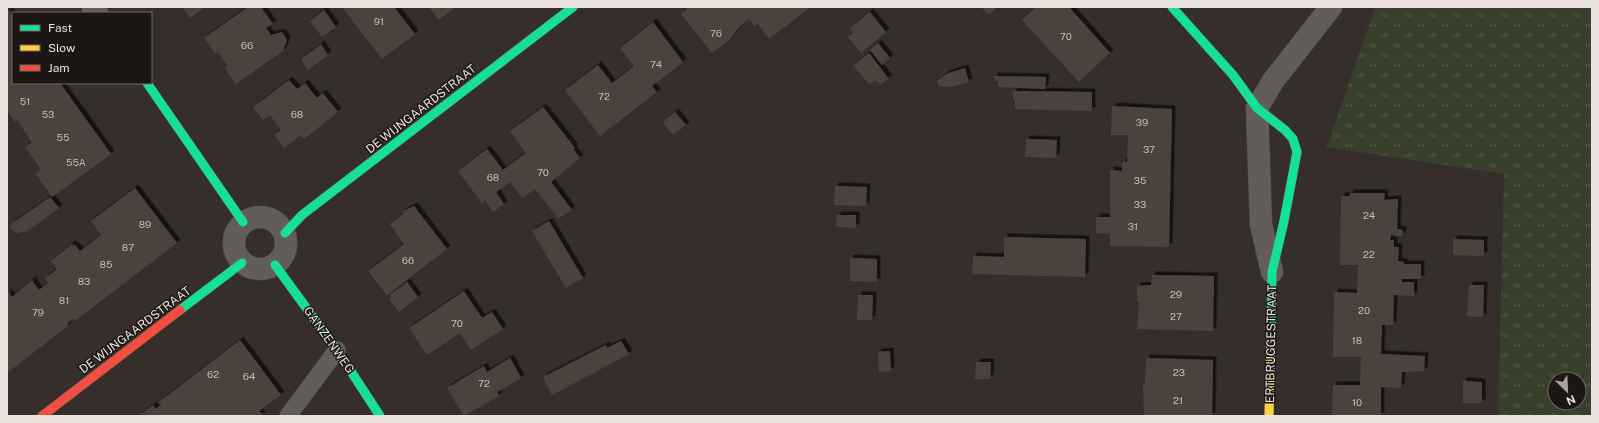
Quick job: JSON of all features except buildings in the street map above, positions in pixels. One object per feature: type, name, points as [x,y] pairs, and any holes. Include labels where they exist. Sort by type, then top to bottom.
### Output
[{"type":"street","name":"DE WIJNGAARDSTRAAT","points":[[285,233],[302,215],[573,7]]},
{"type":"street","points":[[1172,7],[1233,75],[1265,114]]},
{"type":"street","points":[[1265,114],[1273,81],[1330,7]]},
{"type":"street","points":[[148,84],[243,222]]},
{"type":"street","name":"ERTBRUGGESTRAAT","points":[[1265,114],[1261,224],[1272,272]]},
{"type":"street","name":"ERTBRUGGESTRAAT","points":[[1265,114],[1286,130],[1294,139],[1297,152],[1284,221],[1272,272],[1269,416]]},
{"type":"street","points":[[259,216],[268,217],[276,222],[285,233],[285,249],[282,258],[269,268],[260,270],[251,268],[242,264],[236,255],[233,246],[233,237],[243,222],[250,218],[259,216]]},
{"type":"street","name":"DE WIJNGAARDSTRAAT","points":[[42,416],[242,264]]},
{"type":"street","name":"GANZENWEG","points":[[275,264],[337,350],[380,416]]},
{"type":"lane","points":[[288,416],[337,350]]},
{"type":"green space","points":[[1375,7],[1592,7],[1592,416],[1498,416],[1504,174],[1327,147]]},
{"type":"traffic: fast","points":[[285,233],[302,215],[573,7]]},
{"type":"traffic: fast","points":[[1172,7],[1233,75],[1257,108],[1285,130],[1293,139],[1297,152],[1284,221],[1272,272],[1271,331]]},
{"type":"traffic: fast","points":[[148,84],[243,222]]},
{"type":"traffic: fast","points":[[180,310],[242,263]]},
{"type":"traffic: fast","points":[[275,265],[337,350],[380,416]]},
{"type":"traffic: slow","points":[[1269,416],[1271,331]]},
{"type":"traffic: jam","points":[[42,416],[180,310]]}]
